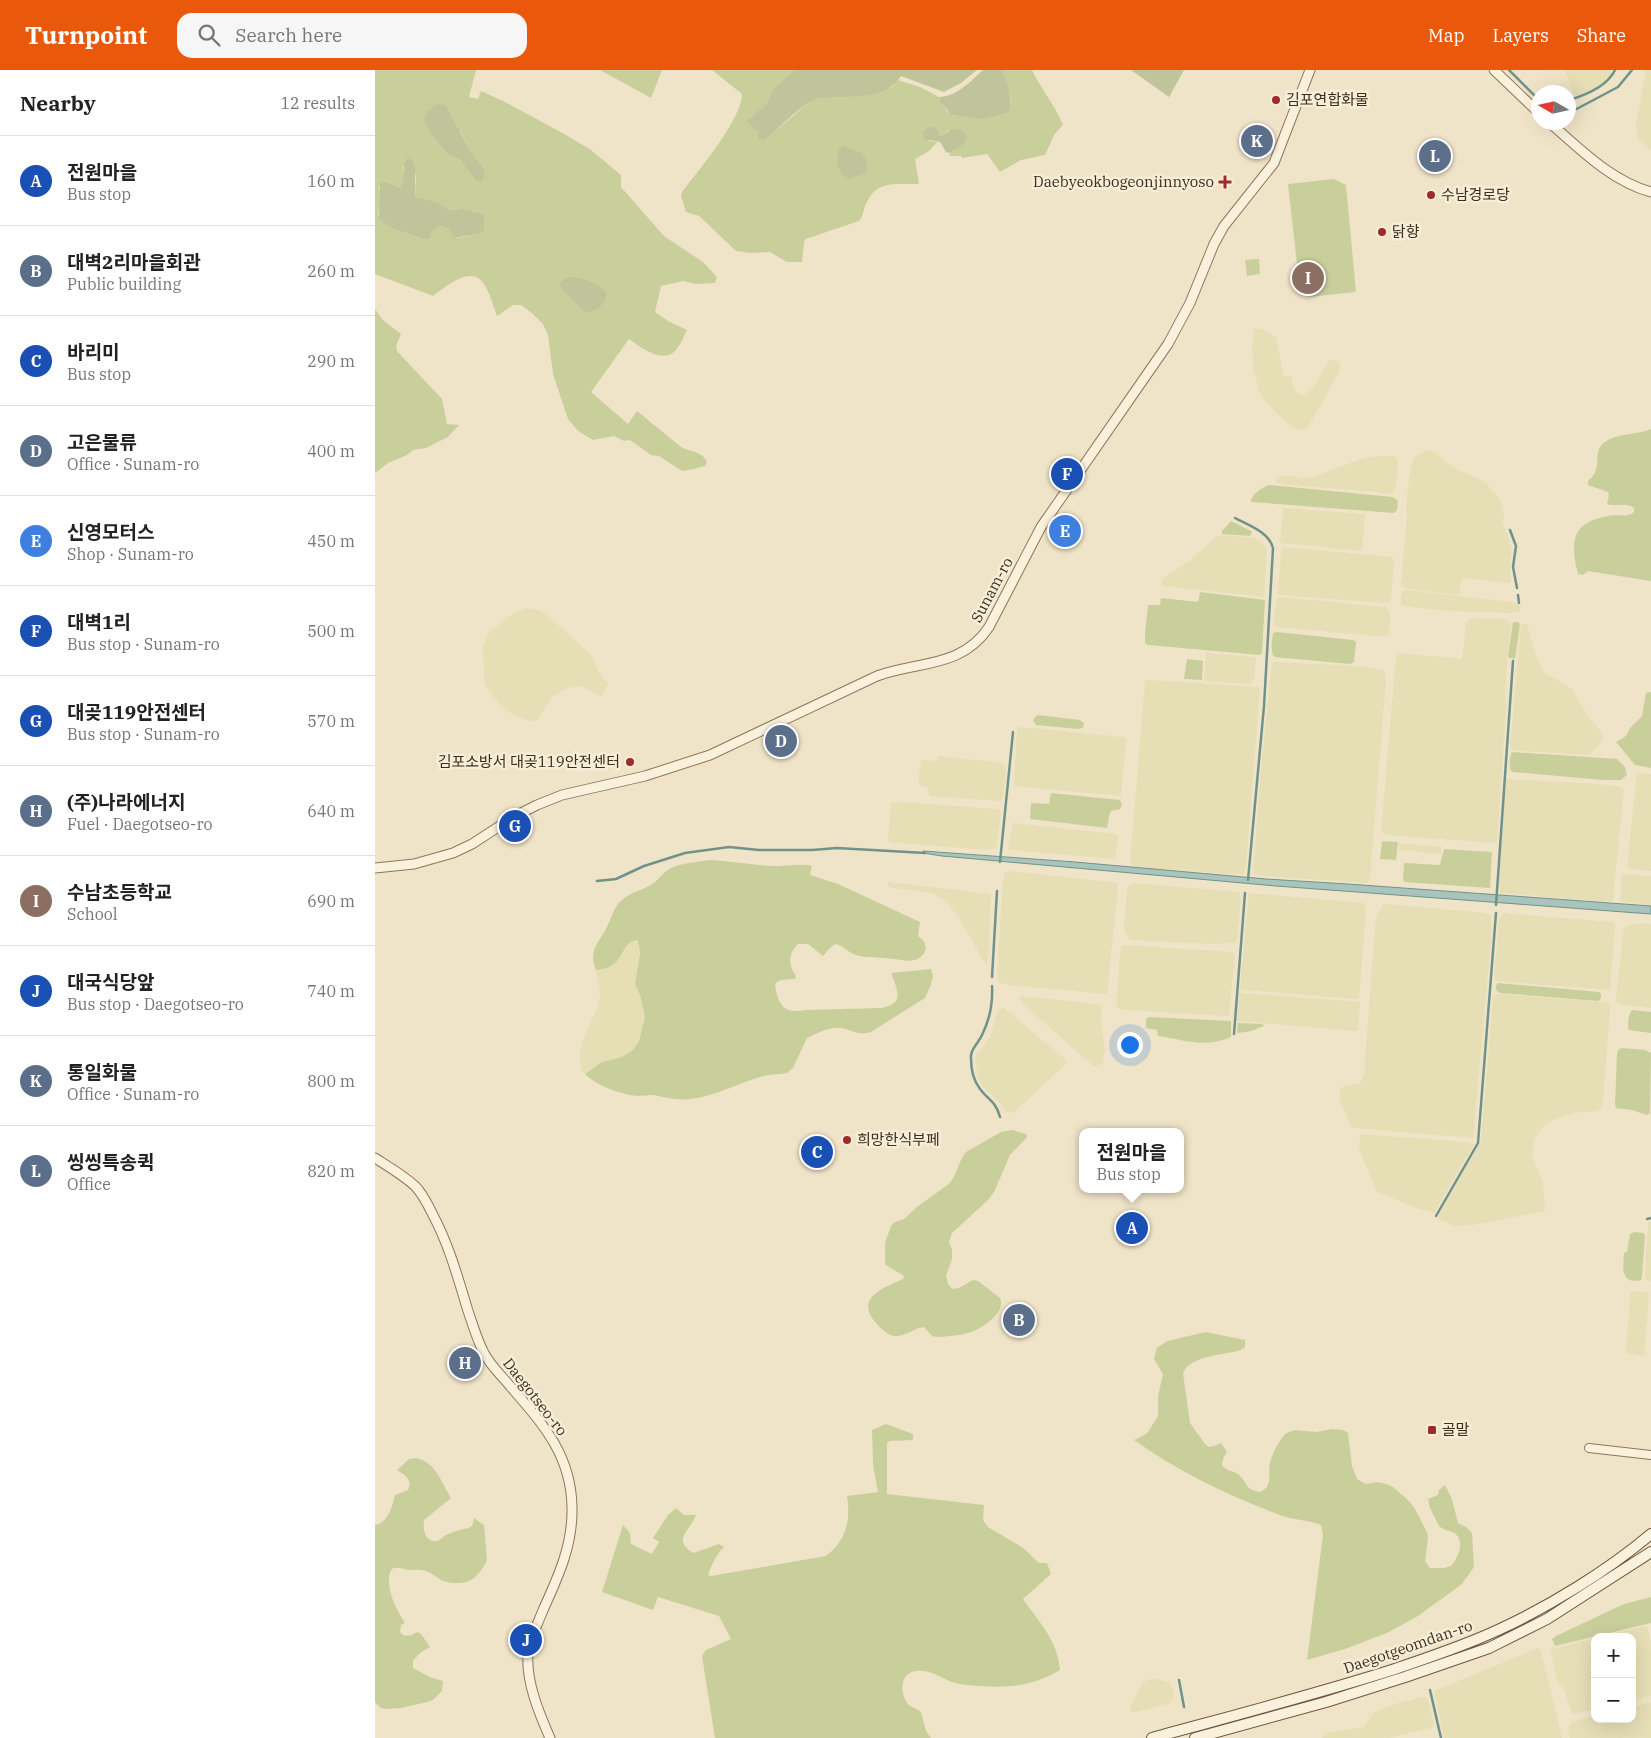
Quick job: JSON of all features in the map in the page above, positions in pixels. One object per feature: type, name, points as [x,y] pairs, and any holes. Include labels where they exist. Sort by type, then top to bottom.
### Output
[{"type":"main road","name":"Daegotgeomdan-ro","points":[[1152,1738],[1373,1676],[1460,1646],[1536,1611],[1586,1580],[1651,1534]]},
{"type":"main road","name":"Daegotgeomdan-ro","points":[[1195,1738],[1335,1699],[1489,1648],[1547,1619],[1651,1552]]},
{"type":"street","name":"Sunam-ro","points":[[375,868],[414,864],[453,853],[472,844],[515,816],[537,805],[562,795],[645,776],[693,761],[739,742],[877,676],[893,670],[957,656],[981,639],[1041,527],[1176,331],[1190,303],[1214,244],[1224,226],[1274,163],[1310,70]]},
{"type":"street","points":[[1494,70],[1531,105]]},
{"type":"street","points":[[1558,130],[1613,175],[1627,183],[1651,192]]},
{"type":"street","name":"Daegotseo-ro","points":[[375,1158],[415,1186],[431,1209],[447,1246],[484,1354],[541,1422],[556,1444],[569,1480],[572,1519],[569,1546],[560,1572],[532,1635],[529,1654],[529,1672],[534,1694],[550,1738]]},
{"type":"street","points":[[1589,1448],[1651,1455]]},
{"type":"shaded area","points":[[1565,70],[1611,70],[1612,74],[1607,80],[1582,94],[1576,96],[1576,85],[1570,85]]},
{"type":"shaded area","points":[[1646,70],[1651,70],[1651,150],[1637,137],[1636,125]]},
{"type":"shaded area","points":[[1255,328],[1264,330],[1276,337],[1284,376],[1291,376],[1293,387],[1299,394],[1305,394],[1312,389],[1330,359],[1339,362],[1341,366],[1339,372],[1307,428],[1302,430],[1293,428],[1266,402],[1259,391],[1253,367],[1252,345]]},
{"type":"shaded area","points":[[1430,450],[1456,469],[1487,484],[1500,500],[1505,518],[1502,520],[1512,549],[1510,562],[1511,583],[1462,578],[1459,595],[1407,589],[1401,584],[1410,469],[1414,457]]},
{"type":"shaded area","points":[[1376,456],[1394,456],[1398,459],[1394,492],[1386,493],[1291,485],[1275,481],[1281,476],[1286,475],[1299,478],[1312,477],[1358,460]]},
{"type":"shaded area","points":[[1283,508],[1364,514],[1362,549],[1351,550],[1280,543]]},
{"type":"shaded area","points":[[1217,536],[1255,538],[1264,545],[1267,550],[1264,597],[1162,586],[1161,582],[1164,578],[1190,560]]},
{"type":"shaded area","points":[[1284,547],[1392,557],[1394,565],[1391,599],[1385,603],[1280,595],[1278,593],[1281,553]]},
{"type":"shaded area","points":[[1405,590],[1513,602],[1519,605],[1521,610],[1512,613],[1448,611],[1408,607],[1401,604],[1401,594]]},
{"type":"shaded area","points":[[1279,597],[1386,607],[1391,615],[1389,634],[1376,636],[1277,627],[1274,621],[1276,600]]},
{"type":"shaded area","points":[[527,608],[545,613],[591,655],[598,670],[608,684],[603,695],[601,696],[581,686],[568,688],[554,696],[537,721],[513,715],[498,702],[487,688],[484,680],[483,646],[488,634],[497,626],[516,611]]},
{"type":"shaded area","points":[[1470,618],[1506,619],[1511,623],[1507,659],[1506,708],[1497,841],[1494,843],[1386,835],[1381,830],[1396,656],[1399,653],[1462,659],[1466,625]]},
{"type":"shaded area","points":[[1521,624],[1527,624],[1542,670],[1573,691],[1587,714],[1604,736],[1599,746],[1589,755],[1522,751],[1510,748]]},
{"type":"shaded area","points":[[1206,653],[1256,657],[1254,680],[1250,684],[1204,681]]},
{"type":"shaded area","points":[[1274,662],[1339,665],[1382,669],[1385,671],[1386,680],[1370,879],[1368,883],[1262,876],[1253,873],[1271,670]]},
{"type":"shaded area","points":[[1147,680],[1258,687],[1260,690],[1244,875],[1137,867],[1130,862],[1145,682]]},
{"type":"shaded area","points":[[1017,728],[1124,737],[1126,739],[1121,796],[1014,786]]},
{"type":"shaded area","points":[[938,756],[1004,763],[1006,771],[1001,801],[930,796],[927,787],[920,786],[918,783],[921,762],[923,760],[937,761]]},
{"type":"shaded area","points":[[1640,773],[1651,774],[1651,871],[1629,869],[1627,866],[1636,782],[1637,775]]},
{"type":"shaded area","points":[[1506,779],[1600,784],[1624,789],[1613,901],[1500,893],[1499,878]]},
{"type":"shaded area","points":[[901,802],[998,809],[1001,811],[996,848],[987,850],[890,842],[888,839],[891,803]]},
{"type":"shaded area","points":[[1013,823],[1115,834],[1118,836],[1115,859],[1011,850],[1008,848]]},
{"type":"shaded area","points":[[1399,843],[1442,847],[1441,854],[1399,850]]},
{"type":"shaded area","points":[[1004,872],[1118,883],[1107,994],[1007,985],[999,982],[997,972],[1002,893]]},
{"type":"shaded area","points":[[1622,874],[1651,876],[1651,905],[1620,900]]},
{"type":"shaded area","points":[[888,882],[991,894],[988,964],[985,964],[961,921],[946,901],[932,893],[892,888],[887,885]]},
{"type":"shaded area","points":[[1134,883],[1239,892],[1241,898],[1236,943],[1210,944],[1132,940],[1128,938],[1124,930],[1127,890],[1128,886]]},
{"type":"shaded area","points":[[1249,893],[1364,903],[1366,910],[1359,999],[1240,989]]},
{"type":"shaded area","points":[[1384,904],[1487,913],[1491,915],[1491,942],[1473,1138],[1353,1128],[1340,1100],[1340,1090],[1342,1087],[1360,1083],[1364,1075],[1375,925],[1377,914]]},
{"type":"shaded area","points":[[1503,913],[1612,922],[1615,928],[1610,990],[1496,981],[1494,977],[1499,919]]},
{"type":"shaded area","points":[[1640,923],[1651,924],[1651,1008],[1623,1005],[1619,1004],[1616,1000],[1623,931],[1626,926]]},
{"type":"shaded area","points":[[636,940],[640,945],[635,984],[640,995],[645,1017],[639,1041],[633,1050],[622,1057],[602,1062],[585,1074],[581,1069],[580,1051],[582,1042],[599,1004],[600,991],[596,970],[615,963],[631,941]]},
{"type":"shaded area","points":[[1123,945],[1233,952],[1235,954],[1229,1016],[1117,1008],[1120,951]]},
{"type":"shaded area","points":[[1239,993],[1360,1002],[1358,1031],[1237,1021]]},
{"type":"shaded area","points":[[1495,995],[1609,1003],[1603,1104],[1598,1111],[1574,1113],[1549,1122],[1534,1139],[1532,1155],[1543,1183],[1545,1211],[1472,1225],[1454,1226],[1437,1218],[1481,1141],[1493,999]]},
{"type":"shaded area","points":[[1021,996],[1101,1006],[1105,1050],[1102,1064],[1094,1066],[1083,1057],[1023,1004],[1019,999]]},
{"type":"shaded area","points":[[1003,1007],[1067,1061],[1013,1113],[1006,1112],[998,1101],[982,1086],[978,1077],[975,1060],[976,1055],[991,1034],[998,1011]]},
{"type":"shaded area","points":[[1360,1134],[1474,1144],[1434,1213],[1413,1207],[1376,1191],[1359,1149]]},
{"type":"shaded area","points":[[1651,1221],[1651,1281],[1646,1280],[1645,1272],[1648,1223]]},
{"type":"shaded area","points":[[1630,1292],[1648,1293],[1649,1295],[1644,1355],[1641,1356],[1626,1353]]},
{"type":"shaded area","points":[[1644,1626],[1647,1627],[1651,1642],[1651,1696],[1636,1699],[1636,1633],[1617,1633]]},
{"type":"shaded area","points":[[1591,1639],[1591,1710],[1572,1714],[1563,1687],[1558,1684],[1550,1650]]},
{"type":"shaded area","points":[[1538,1648],[1541,1651],[1562,1738],[1444,1738],[1434,1691]]},
{"type":"shaded area","points":[[1149,1679],[1170,1683],[1174,1698],[1170,1703],[1131,1712],[1130,1706],[1143,1683]]},
{"type":"shaded area","points":[[1426,1697],[1429,1703],[1434,1725],[1431,1728],[1389,1738],[1322,1738],[1326,1733],[1364,1727],[1373,1713],[1395,1704]]},
{"type":"shaded area","points":[[1651,1702],[1651,1738],[1570,1738],[1568,1728],[1572,1722],[1591,1717],[1591,1723],[1636,1723],[1636,1706]]},
{"type":"green space","points":[[375,70],[476,70],[469,97],[478,99],[481,91],[505,102],[591,150],[621,175],[621,187],[664,236],[703,262],[717,277],[715,283],[696,284],[683,281],[661,286],[655,312],[687,330],[679,346],[670,355],[664,356],[651,353],[629,339],[591,392],[628,424],[637,411],[681,447],[696,452],[705,458],[707,462],[705,466],[682,471],[659,456],[651,455],[630,440],[624,441],[614,436],[593,440],[578,431],[568,419],[553,374],[548,335],[543,324],[521,305],[513,305],[497,316],[488,291],[478,278],[472,276],[458,279],[433,296],[375,274]],"holes":[[[460,131],[471,152],[485,170],[476,181],[459,159],[447,154],[433,136]],[[403,166],[416,175],[415,197],[438,202],[449,210],[463,209],[484,214],[468,236],[457,238],[450,229],[440,226],[431,232],[428,239],[423,239],[394,229],[378,215],[381,199],[379,187],[386,181],[394,187],[401,186],[405,181]]]},
{"type":"green space","points":[[600,70],[662,70],[651,98]]},
{"type":"green space","points":[[712,70],[794,70],[772,90],[767,104],[750,117],[764,141],[812,100],[821,97],[853,97],[892,87],[898,80],[920,87],[939,97],[940,103],[945,106],[947,112],[954,116],[961,115],[985,119],[1008,113],[1011,99],[1002,70],[1032,70],[1063,125],[1054,135],[1045,155],[1021,160],[1000,172],[987,154],[962,158],[961,156],[950,156],[950,153],[956,149],[949,130],[942,136],[939,135],[939,131],[935,127],[930,126],[929,141],[937,142],[929,151],[915,159],[919,184],[883,186],[867,202],[859,221],[806,239],[802,262],[787,262],[770,252],[751,253],[736,251],[699,216],[686,212],[681,196],[682,192],[718,144],[735,117],[740,105],[742,94]]},
{"type":"green space","points":[[794,70],[977,70],[961,83],[944,92],[901,76],[889,88],[881,92],[855,97],[819,98],[805,105],[764,141],[758,138],[759,132],[746,121],[767,104],[772,90]]},
{"type":"green space","points":[[983,70],[1002,70],[1010,97],[1008,113],[985,119],[950,115],[945,106],[940,103],[939,97],[957,91]]},
{"type":"green space","points":[[1131,70],[1184,70],[1169,97]]},
{"type":"green space","points":[[437,104],[445,105],[471,152],[485,170],[484,178],[481,182],[476,181],[459,159],[447,154],[433,136],[424,120],[427,112]]},
{"type":"green space","points":[[930,126],[935,127],[939,131],[939,135],[942,136],[949,131],[959,129],[967,137],[965,143],[950,153],[946,152],[940,142],[924,139],[923,132]]},
{"type":"green space","points":[[843,146],[860,152],[867,159],[867,171],[850,179],[842,174],[838,167],[837,158],[839,149]]},
{"type":"green space","points":[[407,158],[411,159],[415,166],[415,197],[438,202],[449,210],[463,209],[484,214],[484,229],[481,233],[454,238],[450,229],[440,226],[431,232],[428,239],[423,239],[394,229],[379,219],[380,184],[382,181],[398,187],[401,186]]},
{"type":"green space","points":[[1334,179],[1346,185],[1356,292],[1309,297],[1300,291],[1288,184]]},
{"type":"green space","points":[[1259,259],[1260,274],[1247,276],[1245,260]]},
{"type":"green space","points":[[570,277],[585,279],[604,290],[607,294],[602,304],[593,311],[585,312],[561,288],[560,284],[563,280]]},
{"type":"green space","points":[[375,309],[383,320],[401,334],[396,346],[397,351],[442,399],[447,424],[459,425],[448,437],[426,448],[413,450],[407,455],[388,463],[375,473]]},
{"type":"green space","points":[[1651,429],[1651,581],[1588,571],[1583,575],[1578,574],[1574,549],[1578,532],[1583,526],[1602,517],[1627,515],[1634,512],[1634,508],[1628,505],[1607,504],[1608,492],[1588,485],[1588,481],[1596,471],[1598,451],[1610,439]]},
{"type":"green space","points":[[1269,485],[1393,497],[1398,501],[1397,510],[1394,513],[1251,502],[1251,499],[1257,492]]},
{"type":"green space","points":[[1231,521],[1251,531],[1250,536],[1222,534],[1222,531]]},
{"type":"green space","points":[[1200,592],[1265,600],[1262,653],[1260,655],[1148,645],[1145,643],[1148,605],[1160,605],[1161,598],[1198,602]]},
{"type":"green space","points":[[1513,622],[1520,624],[1515,659],[1508,656]]},
{"type":"green space","points":[[1273,633],[1353,640],[1356,642],[1354,662],[1351,664],[1274,657],[1272,639]]},
{"type":"green space","points":[[1187,659],[1203,661],[1202,680],[1184,679]]},
{"type":"green space","points":[[1651,692],[1651,768],[1635,765],[1616,742],[1626,736],[1630,728],[1642,716],[1646,693]]},
{"type":"green space","points":[[1038,715],[1080,720],[1084,723],[1083,728],[1036,725],[1033,721]]},
{"type":"green space","points":[[1511,753],[1617,759],[1625,767],[1627,775],[1621,780],[1603,780],[1512,772],[1510,763]]},
{"type":"green space","points":[[1051,793],[1120,800],[1122,804],[1119,809],[1110,812],[1107,828],[1030,819],[1031,803],[1049,804]]},
{"type":"green space","points":[[1382,841],[1398,842],[1396,860],[1380,859]]},
{"type":"green space","points":[[1444,849],[1492,852],[1490,888],[1405,882],[1403,880],[1404,863],[1440,865]]},
{"type":"green space","points":[[710,860],[773,866],[812,866],[810,875],[838,884],[920,922],[918,936],[924,941],[926,949],[923,955],[914,960],[859,956],[835,944],[823,956],[808,944],[798,944],[792,952],[790,960],[796,976],[795,979],[781,980],[775,984],[780,1003],[787,1009],[798,1011],[881,1008],[889,1006],[897,1000],[898,996],[891,973],[931,969],[933,976],[925,998],[871,1032],[857,1033],[837,1028],[829,1029],[807,1038],[793,1068],[787,1073],[761,1077],[700,1098],[686,1099],[653,1095],[637,1096],[602,1086],[585,1074],[602,1062],[622,1057],[633,1050],[639,1041],[645,1017],[640,995],[635,984],[640,953],[638,941],[636,940],[629,944],[613,965],[596,970],[593,953],[596,945],[616,907],[625,897],[651,885],[669,869],[684,864]]},
{"type":"green space","points":[[1498,983],[1599,992],[1601,999],[1598,1001],[1500,993],[1496,990]]},
{"type":"green space","points":[[1632,1010],[1651,1012],[1651,1033],[1629,1030],[1628,1020]]},
{"type":"green space","points":[[1149,1017],[1231,1021],[1231,1036],[1219,1041],[1202,1043],[1158,1036],[1157,1030],[1146,1028],[1146,1019]]},
{"type":"green space","points":[[1238,1023],[1262,1024],[1264,1026],[1238,1033]]},
{"type":"green space","points":[[1622,1048],[1645,1050],[1651,1053],[1650,1113],[1647,1115],[1632,1110],[1616,1108],[1617,1053]]},
{"type":"green space","points":[[1012,1130],[1026,1134],[1027,1137],[1010,1155],[994,1192],[988,1200],[952,1233],[949,1242],[952,1249],[952,1259],[946,1276],[950,1287],[953,1289],[973,1280],[978,1281],[1000,1298],[1001,1305],[998,1312],[982,1327],[961,1335],[936,1337],[932,1336],[924,1327],[899,1336],[887,1333],[876,1323],[868,1307],[874,1295],[887,1286],[903,1279],[904,1276],[886,1265],[885,1262],[885,1243],[891,1226],[895,1222],[904,1219],[918,1206],[949,1184],[966,1152],[1001,1132]]},
{"type":"green space","points":[[1634,1232],[1645,1235],[1642,1276],[1641,1280],[1634,1281],[1629,1280],[1624,1274],[1623,1264],[1624,1253],[1627,1252],[1630,1234]]},
{"type":"green space","points":[[1206,1332],[1245,1340],[1245,1347],[1241,1350],[1201,1359],[1187,1367],[1183,1373],[1190,1423],[1209,1447],[1221,1443],[1227,1452],[1223,1459],[1222,1465],[1224,1467],[1239,1475],[1252,1490],[1260,1492],[1265,1489],[1269,1482],[1271,1459],[1285,1434],[1294,1430],[1316,1432],[1332,1429],[1343,1430],[1348,1433],[1352,1466],[1357,1479],[1366,1484],[1377,1482],[1387,1484],[1393,1487],[1414,1507],[1427,1532],[1425,1561],[1430,1568],[1451,1566],[1460,1550],[1458,1536],[1439,1526],[1430,1508],[1428,1499],[1438,1495],[1439,1490],[1445,1485],[1452,1499],[1458,1523],[1472,1533],[1474,1567],[1462,1584],[1418,1616],[1389,1632],[1345,1649],[1307,1660],[1323,1535],[1321,1525],[1280,1515],[1242,1500],[1169,1463],[1134,1440],[1148,1432],[1158,1416],[1158,1396],[1163,1374],[1154,1359],[1157,1348],[1167,1341]]},
{"type":"green space","points":[[886,1424],[913,1434],[913,1440],[890,1441],[887,1443],[887,1494],[984,1505],[983,1520],[988,1527],[1022,1547],[1039,1563],[1047,1563],[1051,1574],[1023,1599],[1052,1641],[1060,1670],[1031,1683],[1001,1687],[952,1682],[925,1671],[916,1671],[907,1675],[902,1689],[905,1700],[921,1712],[926,1731],[931,1738],[715,1738],[702,1656],[706,1650],[731,1639],[719,1616],[658,1597],[653,1610],[602,1592],[623,1525],[630,1533],[631,1544],[652,1554],[659,1542],[653,1538],[668,1515],[676,1508],[684,1515],[696,1515],[684,1534],[683,1543],[687,1548],[693,1553],[719,1544],[724,1547],[713,1563],[708,1575],[711,1576],[826,1556],[838,1544],[846,1529],[848,1513],[847,1496],[878,1492],[873,1465],[872,1430]]},
{"type":"green space","points":[[409,1459],[423,1460],[433,1468],[451,1498],[424,1520],[424,1530],[427,1537],[432,1541],[436,1541],[449,1534],[469,1528],[472,1526],[474,1518],[484,1525],[487,1561],[473,1579],[460,1583],[443,1581],[422,1570],[395,1568],[391,1571],[389,1574],[390,1592],[396,1608],[405,1623],[401,1625],[400,1632],[408,1636],[417,1632],[421,1634],[430,1647],[420,1653],[413,1661],[413,1668],[443,1681],[442,1691],[433,1700],[401,1708],[385,1709],[375,1702],[375,1525],[386,1518],[395,1495],[408,1490],[409,1481],[397,1470]]},
{"type":"green space","points":[[1651,1597],[1651,1623],[1609,1633],[1591,1633],[1591,1637],[1555,1646],[1552,1639],[1556,1636],[1624,1604]]},
{"type":"water","points":[[923,851],[1266,879],[1651,906],[1651,914],[1276,886],[942,856],[923,853]]},
{"type":"waterway","points":[[1509,70],[1531,92]]},
{"type":"waterway","points":[[1576,98],[1601,86],[1615,70]]},
{"type":"waterway","points":[[1576,109],[1618,87],[1632,70]]},
{"type":"waterway","points":[[1235,518],[1263,533],[1271,542],[1273,548],[1264,706],[1248,880]]},
{"type":"waterway","points":[[1510,530],[1516,546],[1513,567],[1517,588]]},
{"type":"waterway","points":[[1518,595],[1519,603]]},
{"type":"waterway","points":[[1496,905],[1513,661]]},
{"type":"waterway","points":[[1000,862],[1013,732]]},
{"type":"waterway","points":[[597,881],[616,879],[644,866],[685,853],[729,847],[759,850],[837,848],[925,853]]},
{"type":"waterway","points":[[992,977],[997,891]]},
{"type":"waterway","points":[[1234,1034],[1245,893]]},
{"type":"waterway","points":[[1436,1216],[1478,1143],[1496,913]]},
{"type":"waterway","points":[[992,986],[989,1017],[982,1035],[973,1049],[971,1063],[973,1075],[978,1086],[994,1104],[1000,1117]]},
{"type":"waterway","points":[[1647,1219],[1651,1218]]},
{"type":"waterway","points":[[1179,1680],[1184,1707]]},
{"type":"waterway","points":[[1430,1690],[1441,1738]]},
{"type":"place","name":"김포연합화물","points":[[1276,100]]},
{"type":"place","name":"통일화물","points":[[1257,141]]},
{"type":"place","name":"씽씽특송퀵","points":[[1435,156]]},
{"type":"place","name":"Daebyeokbogeonjinnyoso","points":[[1225,182]]},
{"type":"place","name":"수남경로당","points":[[1431,195]]},
{"type":"place","name":"닭향","points":[[1382,232]]},
{"type":"place","name":"수남초등학교","points":[[1308,278]]},
{"type":"place","name":"대벽1리","points":[[1067,474]]},
{"type":"place","name":"신영모터스","points":[[1065,531]]},
{"type":"place","name":"고은물류","points":[[781,741]]},
{"type":"place","name":"김포소방서 대곶119안전센터","points":[[630,762]]},
{"type":"place","name":"대곶119안전센터","points":[[515,826]]},
{"type":"place","name":"희망한식부페","points":[[847,1140]]},
{"type":"place","name":"바리미","points":[[817,1152]]},
{"type":"place","name":"전원마을","points":[[1132,1228]]},
{"type":"place","name":"대벽2리마을회관","points":[[1019,1320]]},
{"type":"place","name":"(주)나라에너지","points":[[465,1363]]},
{"type":"place","name":"골말","points":[[1432,1430]]},
{"type":"place","name":"대국식당앞","points":[[526,1640]]}]
